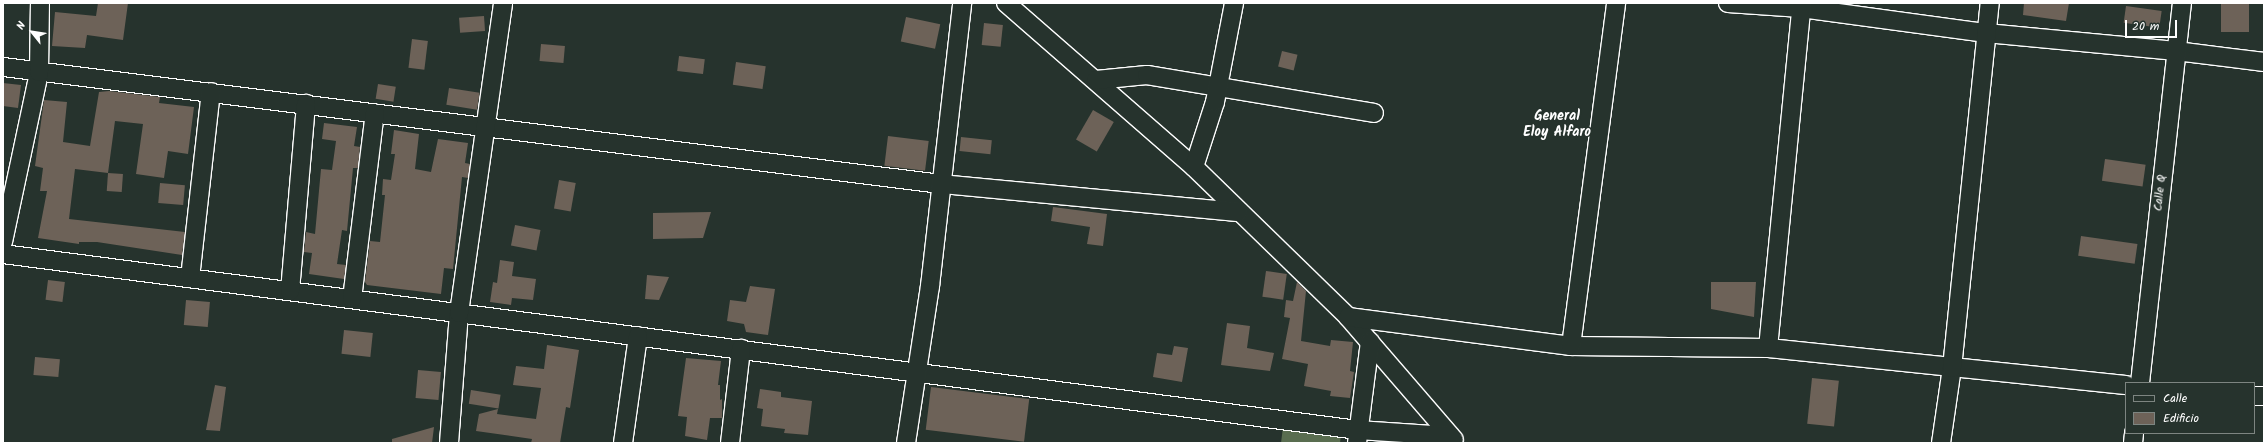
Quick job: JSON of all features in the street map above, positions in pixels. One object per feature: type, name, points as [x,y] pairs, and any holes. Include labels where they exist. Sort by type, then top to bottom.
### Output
[{"type":"street","points":[[3,242],[39,72],[40,3]]},
{"type":"street","points":[[449,443],[459,313],[503,3]]},
{"type":"street","points":[[906,443],[942,184],[962,3]]},
{"type":"street","points":[[1006,3],[1194,166],[1239,212],[1348,317],[1453,439]]},
{"type":"street","points":[[1194,166],[1218,88],[1234,3]]},
{"type":"street","points":[[1571,346],[1616,3]]},
{"type":"street","points":[[1728,3],[1801,5],[1986,33],[2176,51],[2264,62]]},
{"type":"street","points":[[1941,443],[1952,368],[1990,3]]},
{"type":"street","name":"Calle Q","points":[[2140,382],[2182,3]]},
{"type":"street","points":[[1768,348],[1801,5]]},
{"type":"street","points":[[3,67],[942,184],[1239,212]]},
{"type":"street","points":[[1096,80],[1130,75],[1147,75],[1374,113]]},
{"type":"street","points":[[190,278],[211,92]]},
{"type":"street","points":[[290,291],[306,104]]},
{"type":"street","points":[[352,299],[375,113]]},
{"type":"street","points":[[3,254],[917,371],[1358,437],[1453,439]]},
{"type":"street","points":[[1348,317],[1571,346],[1768,348],[2125,385]]},
{"type":"street","points":[[623,443],[638,336]]},
{"type":"street","points":[[1358,437],[1370,342]]},
{"type":"street","points":[[730,443],[741,349]]},
{"type":"green space","points":[[1283,427],[1341,434],[1340,443],[1281,443]]},
{"type":"building","points":[[98,3],[128,3],[123,40],[87,35],[85,48],[52,46],[55,12],[96,16]]},
{"type":"building","points":[[2024,3],[2069,3],[2066,21],[2023,15]]},
{"type":"building","points":[[2221,3],[2249,3],[2249,32],[2221,32]]},
{"type":"building","points":[[2126,6],[2162,11],[2159,28],[2124,23]]},
{"type":"building","points":[[484,16],[485,31],[460,33],[459,18]]},
{"type":"building","points":[[906,17],[940,24],[935,49],[901,41]]},
{"type":"building","points":[[984,23],[1003,25],[1001,47],[982,45]]},
{"type":"building","points":[[412,39],[428,41],[424,70],[408,68]]},
{"type":"building","points":[[541,44],[565,46],[563,63],[540,61]]},
{"type":"building","points":[[1282,51],[1298,55],[1294,70],[1278,67]]},
{"type":"building","points":[[679,56],[705,59],[703,74],[677,71]]},
{"type":"building","points":[[736,62],[766,66],[763,89],[733,85]]},
{"type":"building","points":[[3,83],[21,85],[18,108],[3,106]]},
{"type":"building","points":[[378,84],[396,87],[393,102],[376,99]]},
{"type":"building","points":[[449,88],[480,93],[477,110],[446,105]]},
{"type":"building","points":[[109,91],[160,97],[159,103],[194,107],[188,154],[168,151],[164,178],[136,174],[143,124],[115,121],[108,173],[75,169],[69,219],[185,232],[182,255],[97,242],[79,242],[79,244],[38,238],[47,191],[40,191],[43,168],[35,166],[44,100],[67,102],[63,142],[90,146],[99,92]]},
{"type":"building","points":[[1093,110],[1114,122],[1097,151],[1076,139]]},
{"type":"building","points":[[324,123],[357,127],[354,146],[360,147],[358,168],[353,168],[347,231],[342,230],[337,264],[346,265],[344,279],[309,274],[312,253],[304,252],[306,232],[315,234],[321,169],[332,170],[336,141],[322,139]]},
{"type":"building","points":[[394,130],[419,134],[415,169],[431,172],[438,139],[468,143],[465,163],[470,164],[468,178],[462,177],[453,269],[444,268],[441,294],[367,285],[365,282],[370,241],[380,242],[385,195],[382,195],[383,179],[391,180],[395,154],[391,154]]},
{"type":"building","points":[[888,136],[929,141],[925,171],[884,166]]},
{"type":"building","points":[[961,137],[992,140],[990,154],[960,151]]},
{"type":"building","points":[[2105,159],[2146,165],[2143,186],[2102,181]]},
{"type":"building","points":[[108,173],[123,174],[122,192],[107,191]]},
{"type":"building","points":[[559,180],[576,183],[571,212],[554,209]]},
{"type":"building","points":[[160,183],[185,185],[183,205],[158,203]]},
{"type":"building","points":[[1053,207],[1107,214],[1103,246],[1087,244],[1090,227],[1051,221]]},
{"type":"building","points":[[711,212],[703,238],[653,239],[653,213]]},
{"type":"building","points":[[515,225],[541,230],[537,251],[511,246]]},
{"type":"building","points":[[2081,236],[2137,244],[2135,264],[2078,256]]},
{"type":"building","points":[[500,260],[514,262],[512,276],[536,279],[533,300],[512,298],[511,305],[490,302],[493,282],[497,283]]},
{"type":"building","points":[[1266,271],[1287,274],[1283,300],[1262,297]]},
{"type":"building","points":[[647,275],[669,277],[659,300],[645,299]]},
{"type":"building","points":[[48,280],[65,282],[62,302],[46,300]]},
{"type":"building","points":[[1297,282],[1306,291],[1301,341],[1330,346],[1331,340],[1353,342],[1350,371],[1354,372],[1350,398],[1330,396],[1331,391],[1304,386],[1308,364],[1282,359],[1290,318],[1284,317],[1286,300],[1293,301]]},
{"type":"building","points":[[1711,282],[1756,282],[1754,317],[1711,309]]},
{"type":"building","points":[[750,286],[775,289],[768,335],[746,332],[744,324],[727,321],[730,300],[746,302]]},
{"type":"building","points":[[186,300],[210,302],[208,327],[184,325]]},
{"type":"building","points":[[1227,323],[1250,326],[1247,348],[1274,353],[1270,371],[1221,365]]},
{"type":"building","points":[[344,330],[373,333],[370,357],[341,354]]},
{"type":"building","points":[[547,345],[579,350],[570,408],[566,407],[560,443],[531,443],[532,439],[476,431],[479,414],[498,409],[497,414],[536,419],[541,388],[513,385],[516,366],[544,369]]},
{"type":"building","points":[[1174,346],[1188,348],[1182,382],[1153,377],[1157,353],[1172,355]]},
{"type":"building","points":[[35,357],[60,359],[58,377],[33,375]]},
{"type":"building","points":[[686,358],[721,361],[718,385],[720,385],[720,400],[722,399],[722,418],[710,418],[707,440],[685,436],[687,417],[678,416]]},
{"type":"building","points":[[418,370],[441,372],[438,400],[416,398]]},
{"type":"building","points":[[1812,378],[1839,381],[1834,427],[1807,424]]},
{"type":"building","points":[[215,385],[226,387],[220,431],[206,430]]},
{"type":"building","points":[[931,387],[1029,399],[1024,442],[926,430]]},
{"type":"building","points":[[760,389],[781,392],[781,397],[812,401],[808,435],[784,433],[785,429],[761,426],[763,409],[757,408]]},
{"type":"building","points":[[471,390],[501,395],[498,409],[469,404]]},
{"type":"building","points":[[434,427],[432,443],[392,443],[392,439]]},
{"type":"district","name":"General Eloy Alfaro","points":[[1557,124]]}]
